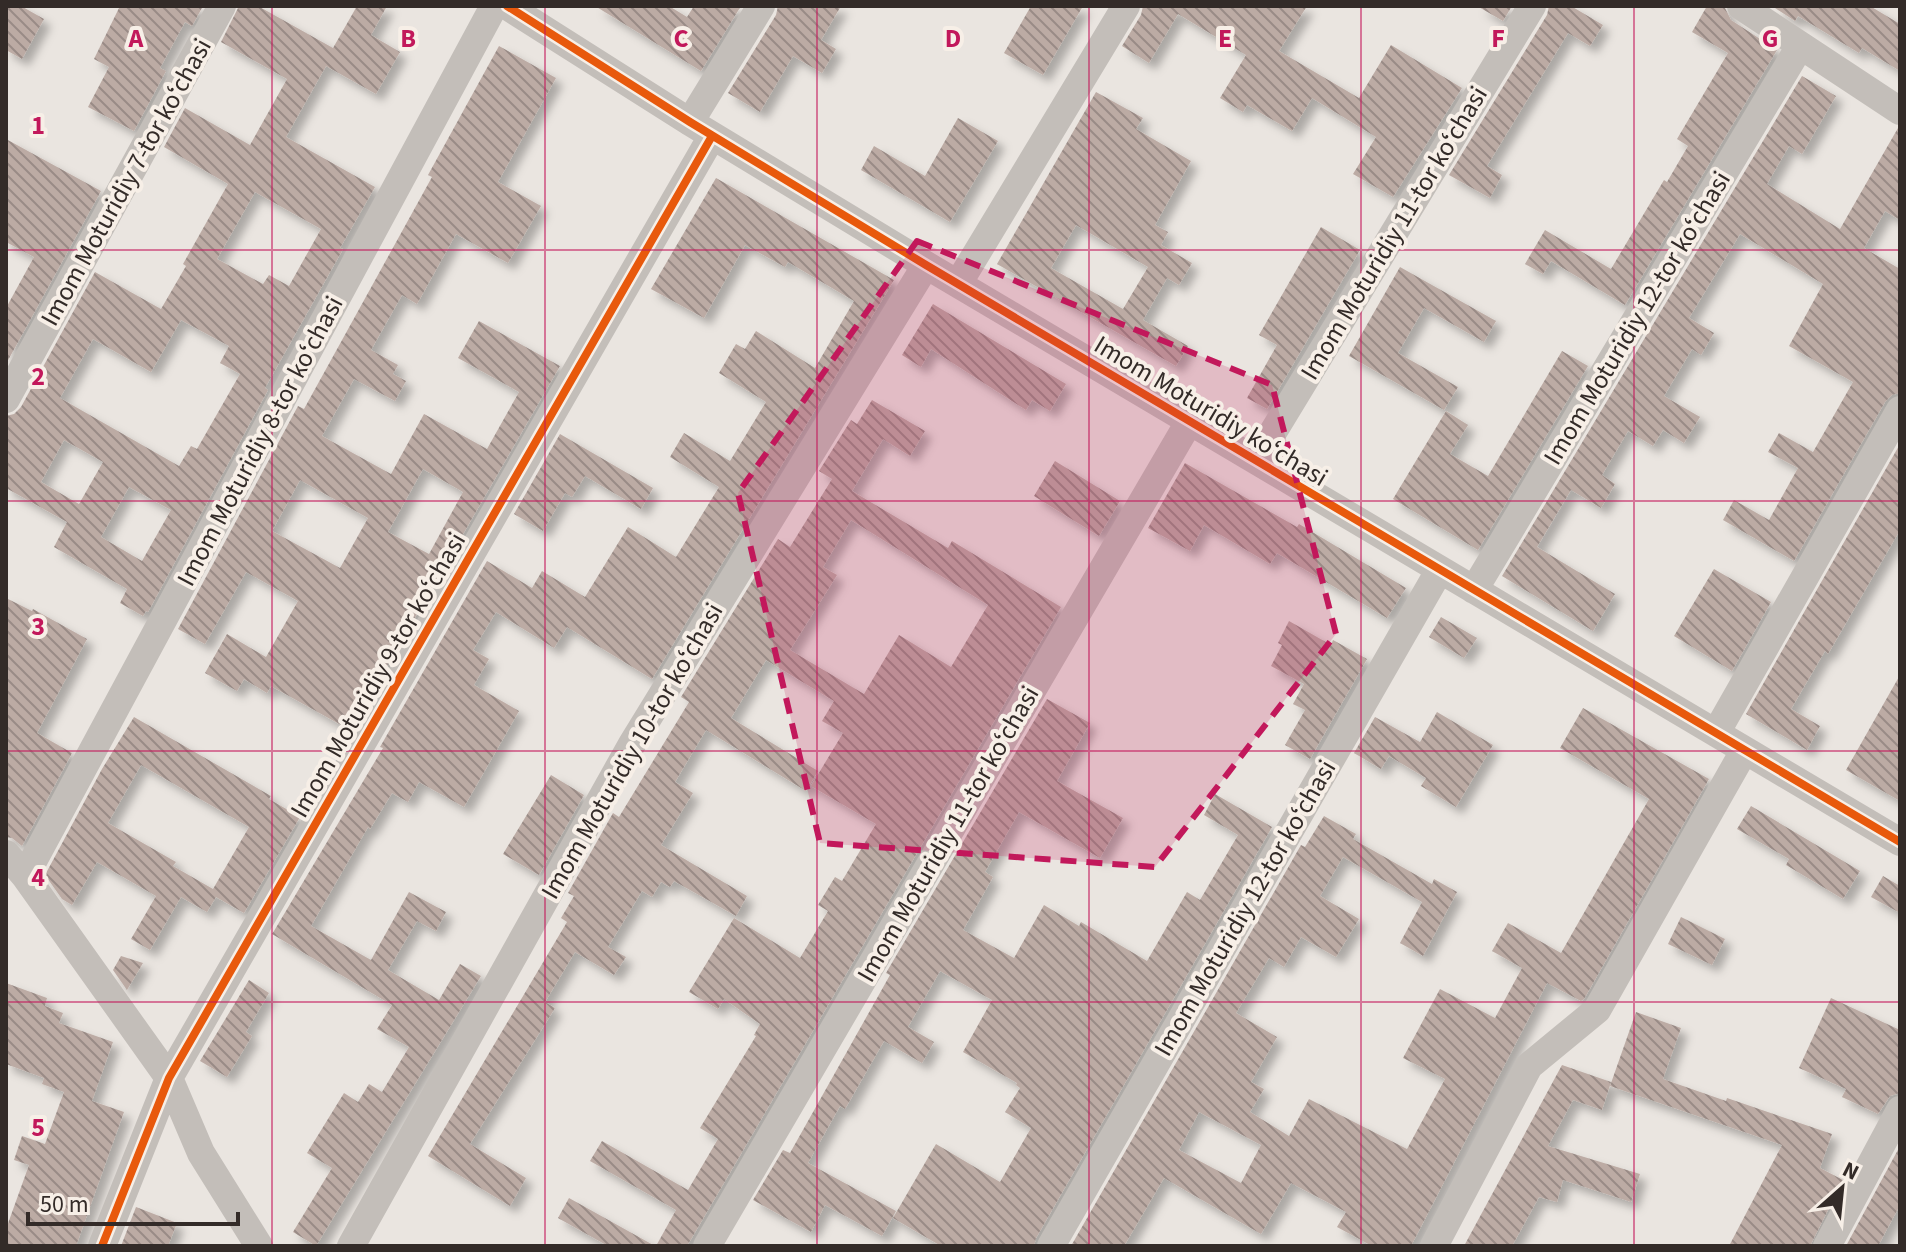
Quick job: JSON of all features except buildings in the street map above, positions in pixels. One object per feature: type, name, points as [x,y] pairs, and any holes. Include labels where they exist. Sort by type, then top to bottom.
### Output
[{"type":"street","name":"Imom Moturidiy 7-tor koʻchasi","points":[[6,399],[222,6]]},
{"type":"street","name":"Imom Moturidiy 8-tor koʻchasi","points":[[25,876],[494,6]]},
{"type":"street","name":"Imom Moturidiy koʻchasi","points":[[507,6],[701,129],[926,265],[1900,842]]},
{"type":"street","name":"Imom Moturidiy 9-tor koʻchasi","points":[[102,1246],[169,1078],[701,129],[761,6]]},
{"type":"street","points":[[958,284],[1126,6]]},
{"type":"street","name":"Imom Moturidiy 11-tor koʻchasi","points":[[1256,460],[1532,6]]},
{"type":"street","points":[[1741,6],[1900,111]]},
{"type":"street","name":"Imom Moturidiy 12-tor koʻchasi","points":[[1474,590],[1800,46]]},
{"type":"street","name":"Imom Moturidiy 10-tor koʻchasi","points":[[351,1246],[632,744],[926,265]]},
{"type":"street","points":[[1716,733],[1900,410]]},
{"type":"street","name":"Imom Moturidiy 11-tor koʻchasi","points":[[707,1246],[1189,422]]},
{"type":"street","name":"Imom Moturidiy 12-tor koʻchasi","points":[[1051,1246],[1439,571]]},
{"type":"street","points":[[1434,1246],[1529,1066],[1597,1010],[1744,751]]},
{"type":"street","points":[[6,854],[25,876],[169,1078],[201,1153],[259,1246]]},
{"type":"street","points":[[1827,1246],[1900,1110]]},
{"type":"highlighted area","points":[[917,241],[1272,385],[1336,634],[1155,867],[820,843],[738,493]]},
{"type":"cycle path","points":[[507,6],[690,122],[926,265],[1900,842]]},
{"type":"cycle path","points":[[102,1246],[169,1078],[712,136]]}]
